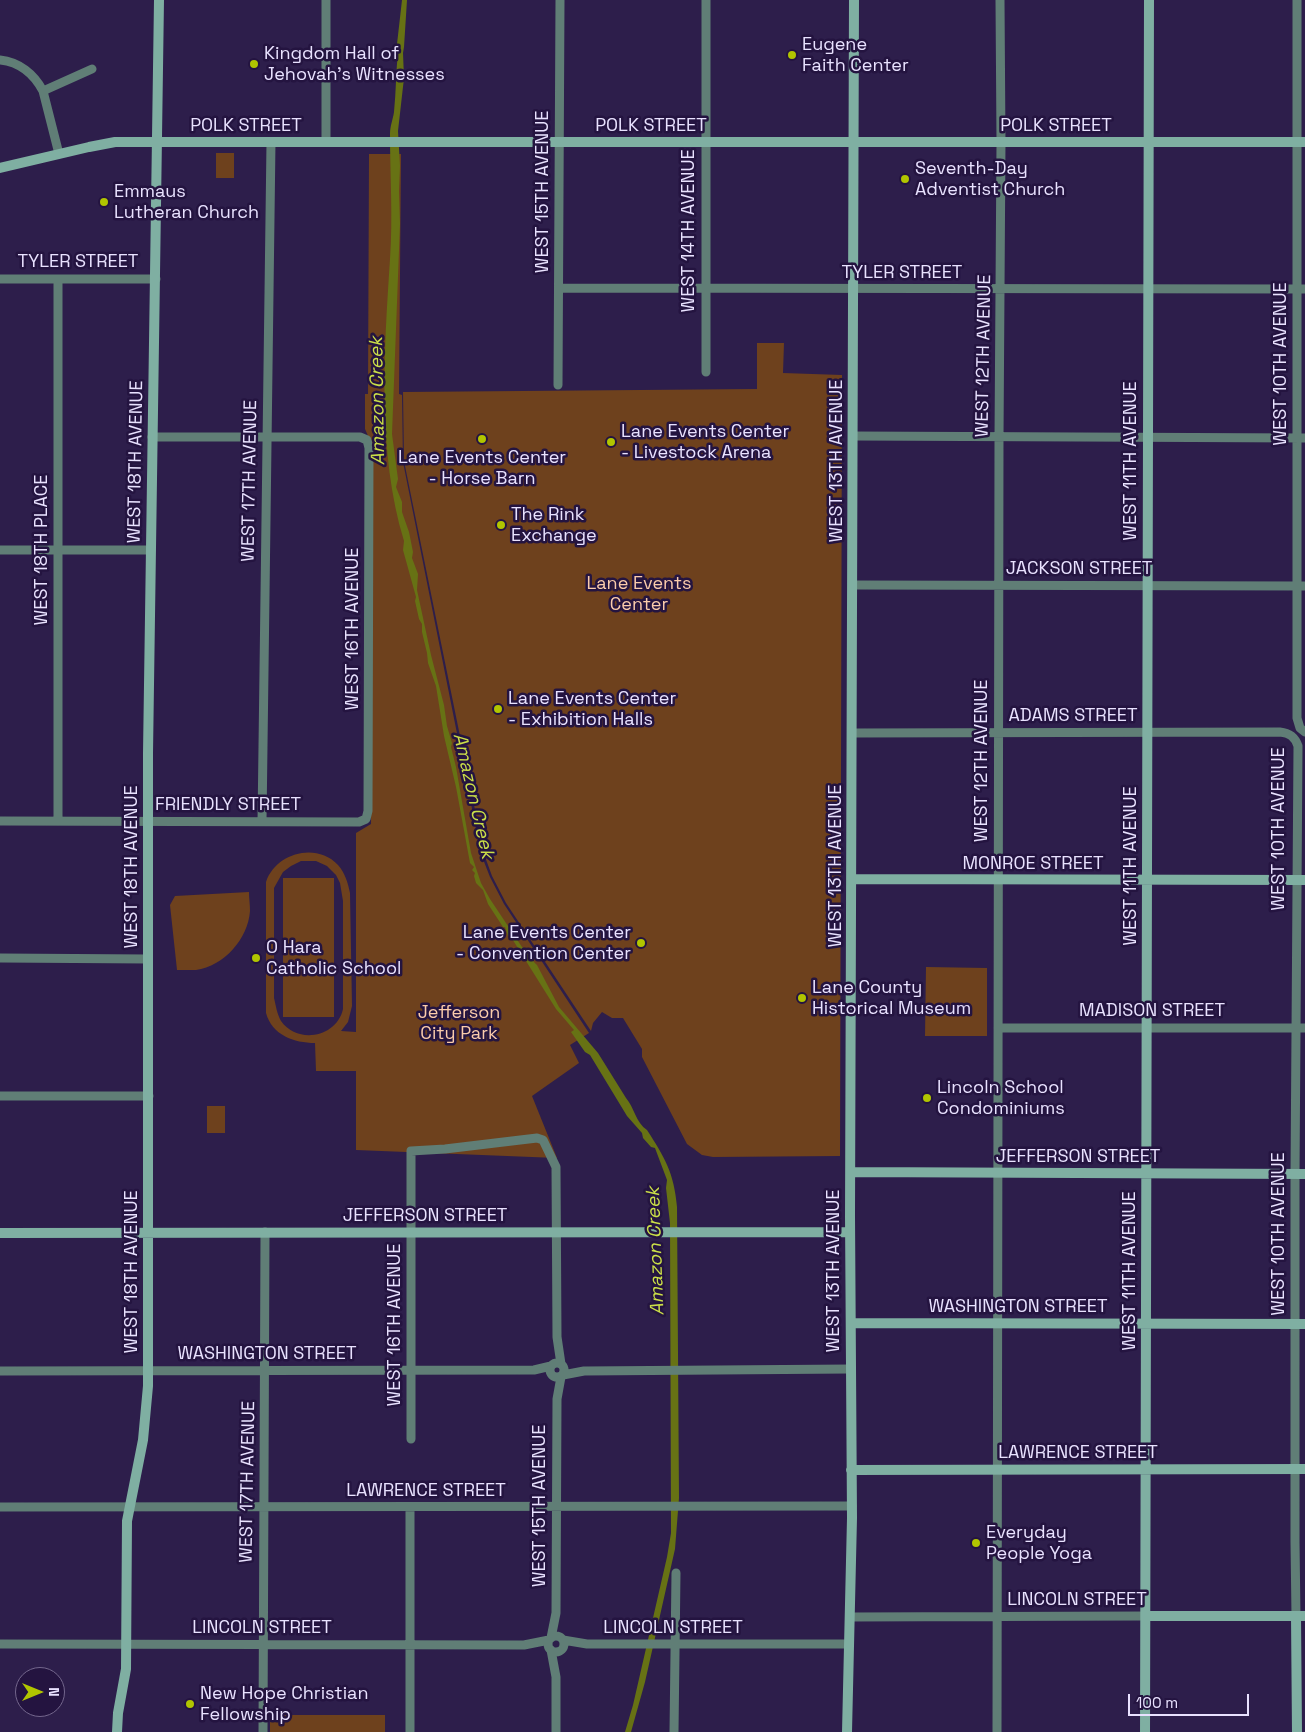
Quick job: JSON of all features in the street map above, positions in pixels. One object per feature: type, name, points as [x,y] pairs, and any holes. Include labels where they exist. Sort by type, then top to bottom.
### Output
[{"type":"main road","name":"WEST 18TH AVENUE","points":[[117,1732],[118,1713],[126,1669],[126,1535],[129,1508],[146,1420],[148,1370],[148,822],[159,0]]},
{"type":"main road","name":"WEST 13TH AVENUE","points":[[848,1732],[852,1506],[850,1232],[854,0]]},
{"type":"main road","name":"WEST 11TH AVENUE","points":[[1145,1732],[1148,0]]},
{"type":"main road","name":"POLK STREET","points":[[0,168],[115,142],[1301,142]]},
{"type":"main road","name":"MONROE STREET","points":[[852,879],[1300,880]]},
{"type":"main road","name":"JEFFERSON STREET","points":[[851,1172],[1300,1174]]},
{"type":"main road","name":"JEFFERSON STREET","points":[[0,1232],[850,1232]]},
{"type":"main road","name":"WASHINGTON STREET","points":[[851,1322],[1300,1324]]},
{"type":"main road","name":"LAWRENCE STREET","points":[[851,1470],[1300,1469]]},
{"type":"main road","name":"LINCOLN STREET","points":[[1146,1616],[1301,1616]]},
{"type":"main road","name":"WEST 10TH AVENUE","points":[[1297,1732],[1301,1616]]},
{"type":"street","points":[[326,0],[326,142]]},
{"type":"street","name":"WEST 15TH AVENUE","points":[[558,384],[560,0]]},
{"type":"street","name":"WEST 14TH AVENUE","points":[[706,0],[706,372]]},
{"type":"street","name":"WEST 12TH AVENUE","points":[[997,1732],[1000,0]]},
{"type":"street","name":"WEST 10TH AVENUE","points":[[1298,0],[1302,289],[1301,586],[1297,718],[1302,730]]},
{"type":"street","points":[[0,60],[15,64],[25,70],[43,90],[59,154]]},
{"type":"street","points":[[43,90],[92,69]]},
{"type":"street","name":"WEST 17TH AVENUE","points":[[262,821],[271,142]]},
{"type":"street","name":"TYLER STREET","points":[[0,279],[156,279]]},
{"type":"street","name":"WEST 18TH PLACE","points":[[58,279],[58,821]]},
{"type":"street","name":"TYLER STREET","points":[[559,288],[1302,289]]},
{"type":"street","points":[[152,436],[267,436]]},
{"type":"street","name":"WEST 16TH AVENUE","points":[[267,436],[360,437],[367,440],[369,448],[368,811],[366,819]]},
{"type":"street","points":[[853,436],[1301,438]]},
{"type":"street","points":[[0,550],[151,550]]},
{"type":"street","name":"JACKSON STREET","points":[[853,585],[1301,586]]},
{"type":"street","name":"ADAMS STREET","points":[[853,733],[1280,732],[1292,737]]},
{"type":"street","name":"WEST 10TH AVENUE","points":[[1292,737],[1298,746],[1300,880],[1300,1469],[1294,1542],[1301,1616]]},
{"type":"street","name":"FRIENDLY STREET","points":[[0,821],[359,822],[366,819]]},
{"type":"street","points":[[0,958],[148,959]]},
{"type":"street","name":"MADISON STREET","points":[[998,1028],[1300,1028]]},
{"type":"street","points":[[0,1096],[148,1096]]},
{"type":"street","name":"WEST 15TH AVENUE","points":[[411,1150],[445,1149],[537,1138],[543,1140],[556,1166],[556,1732]]},
{"type":"street","name":"WEST 16TH AVENUE","points":[[411,1150],[411,1439]]},
{"type":"street","name":"WEST 17TH AVENUE","points":[[263,1732],[265,1232]]},
{"type":"street","name":"WASHINGTON STREET","points":[[0,1371],[850,1369]]},
{"type":"street","name":"LAWRENCE STREET","points":[[0,1507],[852,1506]]},
{"type":"street","points":[[410,1507],[410,1732]]},
{"type":"street","points":[[674,1732],[676,1573]]},
{"type":"street","name":"LINCOLN STREET","points":[[850,1617],[1146,1616]]},
{"type":"street","name":"LINCOLN STREET","points":[[0,1644],[849,1644]]},
{"type":"green space","points":[[216,153],[234,153],[234,178],[216,178]]},
{"type":"green space","name":"Jefferson City Park","points":[[369,154],[401,154],[399,394],[402,395],[403,462],[481,854],[504,904],[589,1033],[570,1045],[579,1063],[532,1096],[557,1158],[356,1150],[356,1071],[316,1071],[315,1043],[307,1043],[285,1036],[273,1027],[266,1013],[266,882],[278,864],[287,858],[298,854],[319,854],[329,858],[343,871],[350,893],[352,1006],[348,1022],[341,1031],[356,1032],[356,833],[371,824],[372,445],[365,429],[365,394],[368,394]],"holes":[[[301,861],[316,861],[327,866],[336,875],[340,883],[343,901],[343,1009],[339,1019],[333,1026],[325,1031],[307,1035],[288,1029],[281,1021],[274,998],[274,888],[283,872],[291,866]]]},
{"type":"green space","name":"Lane Events Center","points":[[757,343],[784,343],[783,373],[842,375],[840,1156],[713,1157],[702,1155],[687,1144],[642,1057],[642,1049],[623,1018],[612,1018],[602,1012],[593,1023],[591,1031],[506,903],[492,876],[484,854],[404,461],[403,392],[757,389]]},
{"type":"green space","points":[[283,878],[334,878],[334,1017],[283,1017]]},
{"type":"green space","points":[[249,892],[250,911],[248,921],[245,931],[233,950],[216,963],[206,967],[196,970],[177,970],[170,905],[175,896]]},
{"type":"green space","points":[[926,967],[987,968],[987,1036],[925,1036]]},
{"type":"green space","points":[[207,1106],[225,1106],[225,1133],[207,1133]]},
{"type":"green space","points":[[270,1715],[385,1715],[385,1732],[270,1732]]},
{"type":"shaded area","points":[[402,0],[407,0],[403,53],[404,78],[398,131],[400,224],[392,434],[398,479],[396,487],[402,502],[402,512],[413,552],[412,558],[418,574],[417,590],[452,743],[451,747],[471,853],[481,883],[490,899],[522,947],[537,965],[559,1007],[598,1053],[640,1123],[647,1130],[659,1149],[668,1166],[676,1195],[679,1498],[675,1549],[645,1682],[631,1732],[625,1732],[633,1705],[671,1533],[670,1223],[666,1188],[667,1180],[655,1148],[651,1147],[643,1138],[642,1133],[627,1116],[590,1055],[585,1052],[571,1032],[574,1030],[556,1009],[511,937],[508,936],[505,927],[503,927],[488,904],[483,890],[476,883],[475,873],[472,870],[474,867],[470,863],[456,787],[444,736],[436,686],[428,663],[422,624],[419,619],[415,601],[416,597],[403,550],[404,541],[395,507],[386,437],[385,365],[391,243],[390,128],[394,112],[397,44]]},
{"type":"place","name":"Eugene Faith Center","points":[[792,55]]},
{"type":"place","name":"Kingdom Hall of Jehovah's Witnesses","points":[[254,64]]},
{"type":"place","name":"Seventh-Day Adventist Church","points":[[905,179]]},
{"type":"place","name":"Emmaus Lutheran Church","points":[[104,202]]},
{"type":"place","name":"Lane Events Center - Horse Barn","points":[[482,439]]},
{"type":"place","name":"Lane Events Center - Livestock Arena","points":[[611,442]]},
{"type":"place","name":"The Rink Exchange","points":[[501,525]]},
{"type":"place","name":"Lane Events Center - Exhibition Halls","points":[[498,709]]},
{"type":"place","name":"Lane Events Center - Convention Center","points":[[641,943]]},
{"type":"place","name":"O Hara Catholic School","points":[[256,958]]},
{"type":"place","name":"Lane County Historical Museum","points":[[802,998]]},
{"type":"place","name":"Lincoln School Condominiums","points":[[927,1098]]},
{"type":"place","name":"Everyday People Yoga","points":[[976,1543]]},
{"type":"place","name":"New Hope Christian Fellowship","points":[[190,1704]]},
{"type":"water label","name":"Amazon Creek","points":[[378,401]]},
{"type":"water label","name":"Amazon Creek","points":[[473,796]]},
{"type":"water label","name":"Amazon Creek","points":[[656,1251]]}]
